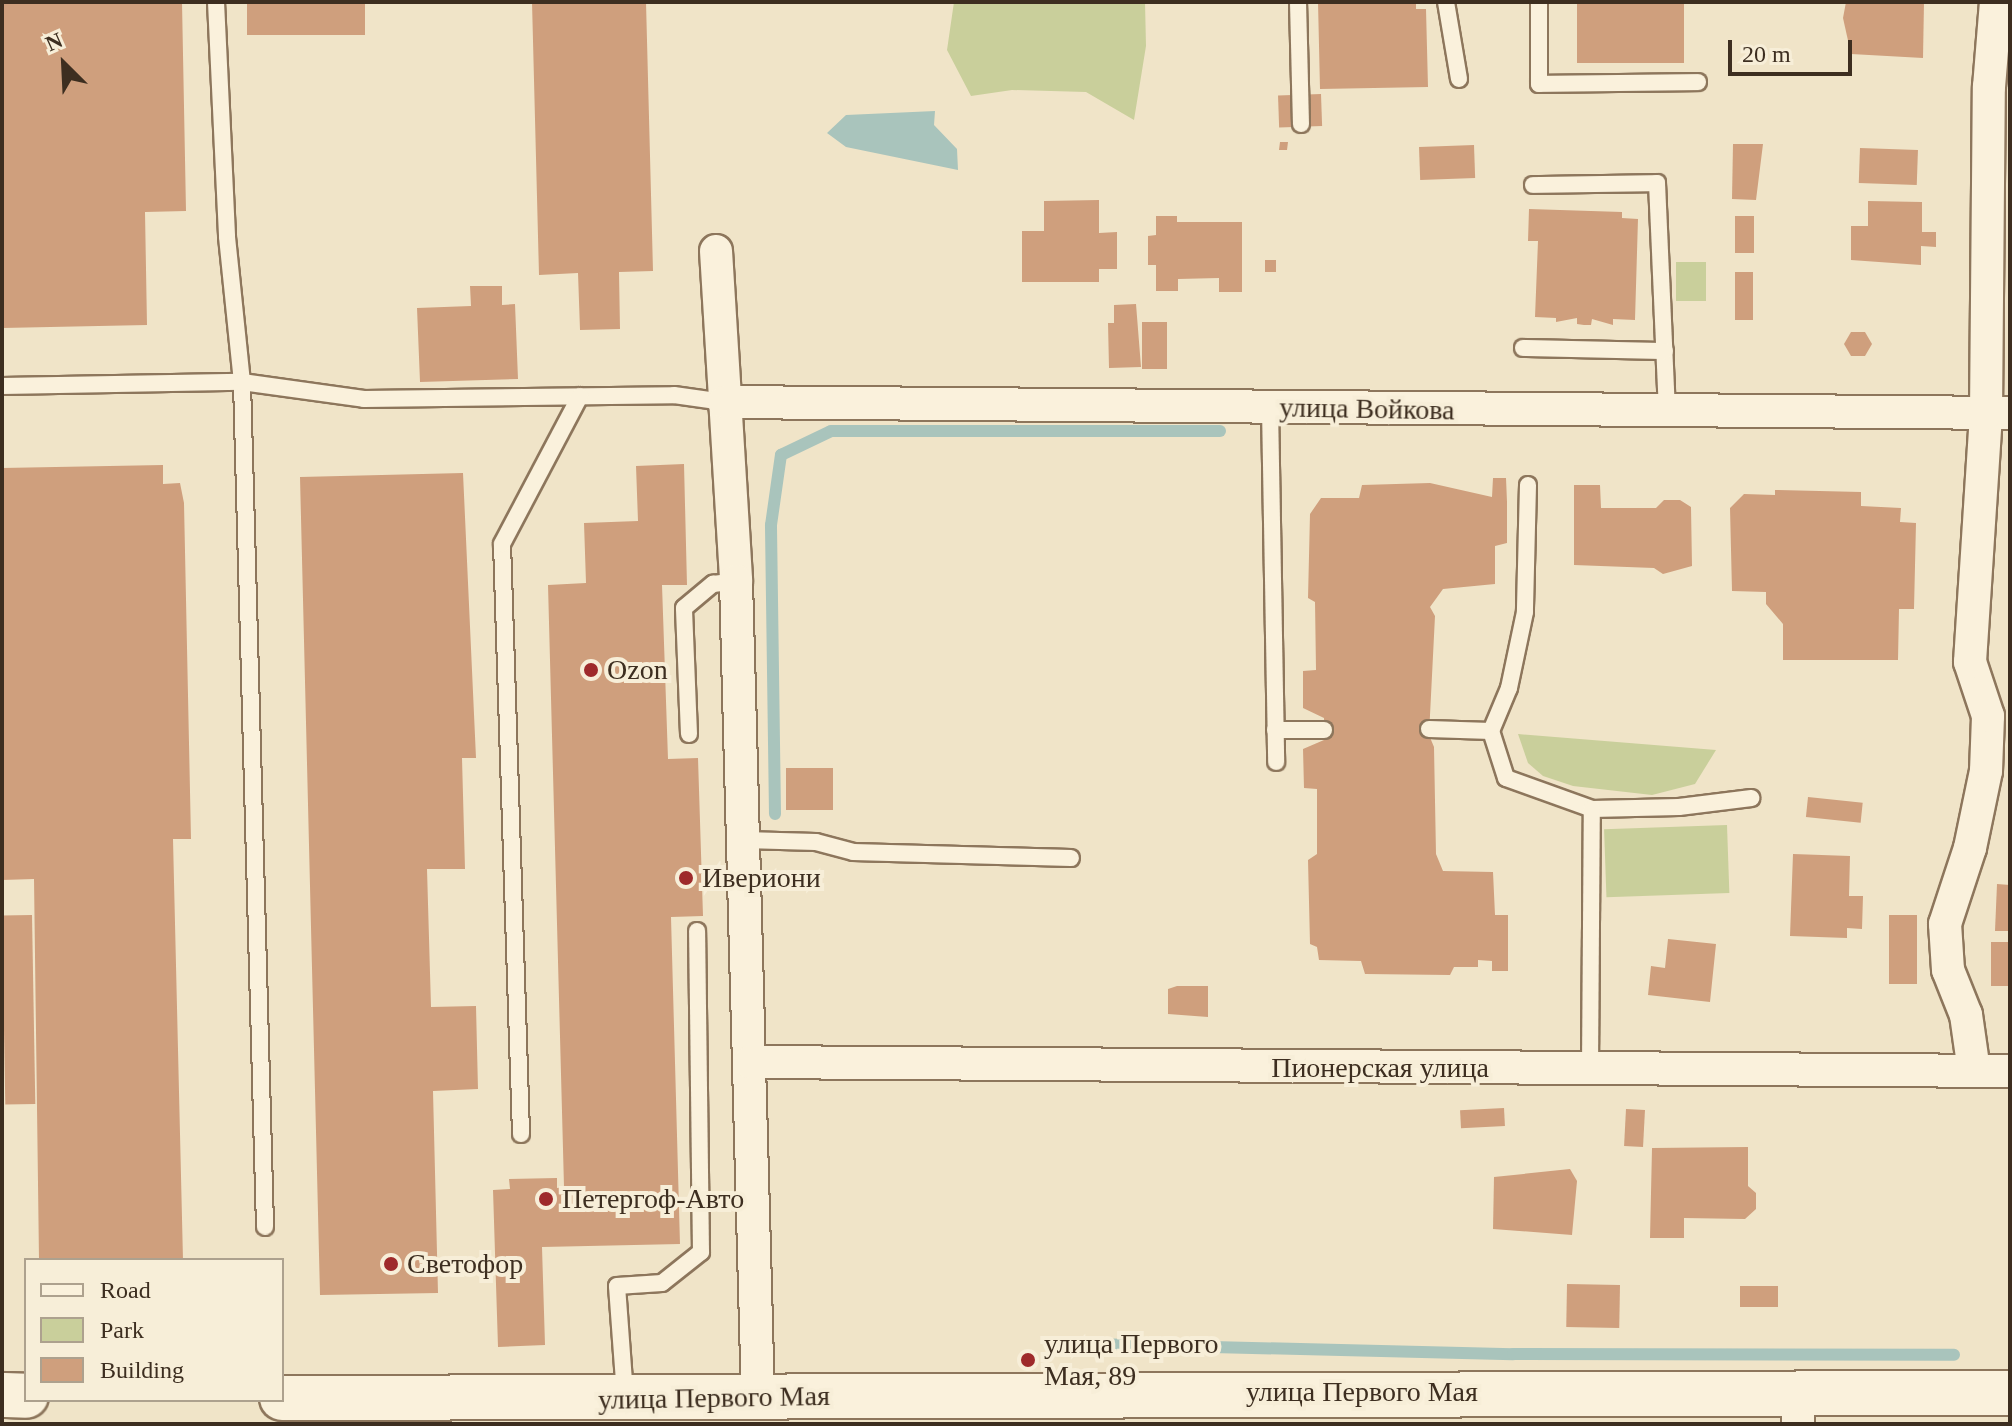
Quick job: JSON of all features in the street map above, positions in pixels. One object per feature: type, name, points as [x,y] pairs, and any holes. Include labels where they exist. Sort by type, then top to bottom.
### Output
[{"type":"street","points":[[1974,1071],[1966,1015],[1948,970],[1945,924],[1970,848],[1986,771],[1988,716],[1970,662],[1998,413],[1989,87],[1996,2]]},
{"type":"street","points":[[716,251],[736,581],[758,1398]]},
{"type":"street","name":"улица Войкова","points":[[724,402],[1998,413]]},
{"type":"street","name":"Пионерская улица","points":[[750,1062],[2010,1071]]},
{"type":"street","name":"улица Первого Мая","points":[[284,1398],[626,1400],[1029,1392],[1798,1409],[2010,1393]]},
{"type":"street","points":[[2,1395],[24,1396]]},
{"type":"lane","points":[[216,2],[227,237],[242,382],[265,1227]]},
{"type":"lane","points":[[1298,2],[1301,124]]},
{"type":"lane","points":[[1446,2],[1459,79]]},
{"type":"lane","points":[[1539,2],[1539,84],[1698,82]]},
{"type":"lane","points":[[1533,185],[1657,183],[1667,412]]},
{"type":"lane","points":[[1523,348],[1665,351]]},
{"type":"lane","points":[[2,386],[242,382],[364,399],[679,395],[724,402]]},
{"type":"lane","points":[[521,1134],[502,544],[580,396]]},
{"type":"lane","points":[[1270,407],[1276,762]]},
{"type":"lane","points":[[1528,485],[1525,612],[1509,688],[1491,731],[1506,778],[1592,809],[1679,807],[1751,798]]},
{"type":"lane","points":[[689,734],[684,608],[713,584],[736,581]]},
{"type":"lane","points":[[1429,729],[1491,731]]},
{"type":"lane","points":[[1275,730],[1324,730]]},
{"type":"lane","points":[[1590,1069],[1592,809]]},
{"type":"lane","points":[[744,840],[816,842],[853,852],[1071,858]]},
{"type":"lane","points":[[626,1400],[617,1286],[662,1283],[701,1252],[697,931]]},
{"type":"green space","points":[[954,2],[1145,2],[1146,46],[1134,120],[1086,92],[1012,90],[971,96],[947,50]]},
{"type":"green space","points":[[1676,262],[1706,262],[1706,301],[1676,301]]},
{"type":"green space","points":[[1518,734],[1716,750],[1695,784],[1652,795],[1573,786],[1543,776],[1528,763]]},
{"type":"green space","points":[[1727,825],[1729,893],[1606,897],[1604,829]]},
{"type":"water","points":[[935,111],[934,125],[957,149],[958,170],[846,147],[827,133],[846,115]]},
{"type":"building","points":[[2,2],[182,2],[186,211],[145,212],[147,325],[2,328]]},
{"type":"building","points":[[247,2],[365,2],[365,35],[247,35]]},
{"type":"building","points":[[532,2],[646,2],[653,271],[619,272],[620,329],[580,330],[578,273],[539,275]]},
{"type":"building","points":[[1318,2],[1416,2],[1416,9],[1426,9],[1428,87],[1320,89]]},
{"type":"building","points":[[1577,2],[1684,2],[1684,63],[1577,63]]},
{"type":"building","points":[[1846,2],[1924,2],[1923,58],[1851,54],[1843,18]]},
{"type":"building","points":[[1321,94],[1322,126],[1279,127],[1278,96]]},
{"type":"building","points":[[1280,142],[1288,142],[1287,150],[1279,150]]},
{"type":"building","points":[[1733,144],[1763,144],[1756,200],[1732,199]]},
{"type":"building","points":[[1474,145],[1475,178],[1420,180],[1419,147]]},
{"type":"building","points":[[1860,148],[1918,150],[1917,185],[1859,183]]},
{"type":"building","points":[[1099,200],[1099,233],[1117,232],[1117,269],[1099,269],[1099,282],[1022,282],[1022,231],[1044,231],[1044,201]]},
{"type":"building","points":[[1868,201],[1922,202],[1922,232],[1936,232],[1936,247],[1921,246],[1921,265],[1851,260],[1851,226],[1868,226]]},
{"type":"building","points":[[1529,209],[1622,212],[1622,218],[1638,219],[1635,320],[1613,319],[1613,325],[1592,319],[1591,325],[1584,325],[1577,324],[1577,318],[1556,322],[1556,318],[1535,317],[1538,241],[1528,241]]},
{"type":"building","points":[[1156,216],[1177,216],[1177,222],[1242,222],[1242,292],[1219,292],[1219,278],[1178,279],[1178,291],[1156,291],[1156,265],[1148,265],[1148,236],[1156,235]]},
{"type":"building","points":[[1735,216],[1754,216],[1754,253],[1735,253]]},
{"type":"building","points":[[1265,260],[1276,260],[1276,272],[1265,272]]},
{"type":"building","points":[[1735,272],[1753,272],[1753,320],[1735,320]]},
{"type":"building","points":[[470,286],[502,286],[502,305],[515,304],[518,379],[420,382],[417,308],[471,306]]},
{"type":"building","points":[[1136,304],[1141,367],[1109,368],[1108,323],[1114,323],[1114,305]]},
{"type":"building","points":[[1142,322],[1167,322],[1167,369],[1142,369]]},
{"type":"building","points":[[1851,332],[1865,332],[1872,344],[1865,356],[1851,356],[1844,344]]},
{"type":"building","points":[[684,464],[687,585],[662,585],[668,759],[698,758],[703,916],[671,917],[680,1244],[542,1247],[545,1345],[498,1347],[493,1190],[510,1189],[509,1179],[557,1178],[557,1188],[564,1187],[548,585],[586,583],[584,523],[638,521],[636,466]]},
{"type":"building","points":[[163,465],[163,484],[180,483],[184,503],[191,839],[173,839],[183,1258],[39,1258],[34,879],[2,880],[2,468]]},
{"type":"building","points":[[463,473],[476,758],[462,758],[465,869],[427,869],[431,1007],[476,1006],[478,1089],[433,1091],[438,1293],[320,1295],[300,477]]},
{"type":"building","points":[[1493,478],[1506,478],[1507,502],[1507,543],[1495,546],[1495,584],[1443,589],[1430,607],[1435,616],[1429,735],[1434,747],[1436,854],[1443,871],[1493,872],[1495,915],[1508,915],[1508,971],[1492,971],[1492,961],[1478,960],[1478,967],[1454,967],[1450,975],[1365,974],[1361,961],[1319,960],[1317,947],[1310,944],[1308,860],[1317,854],[1317,789],[1304,788],[1303,749],[1324,740],[1324,718],[1303,708],[1303,671],[1316,670],[1315,602],[1308,598],[1310,514],[1321,498],[1359,498],[1362,485],[1430,483],[1492,497]]},
{"type":"building","points":[[1574,485],[1600,485],[1601,508],[1656,508],[1664,500],[1680,500],[1691,507],[1692,566],[1663,574],[1654,568],[1574,565]]},
{"type":"building","points":[[1775,490],[1861,492],[1861,506],[1901,508],[1900,522],[1916,523],[1914,609],[1899,609],[1898,660],[1783,660],[1783,624],[1766,604],[1766,592],[1732,591],[1730,508],[1744,494],[1775,495]]},
{"type":"building","points":[[786,768],[833,768],[833,810],[786,810]]},
{"type":"building","points":[[1808,797],[1863,803],[1861,823],[1806,817]]},
{"type":"building","points":[[1793,854],[1850,856],[1849,896],[1863,896],[1862,929],[1847,928],[1847,938],[1790,936]]},
{"type":"building","points":[[1997,884],[2010,885],[2010,931],[1995,931]]},
{"type":"building","points":[[32,915],[35,1104],[5,1104],[2,916]]},
{"type":"building","points":[[1889,915],[1917,915],[1917,984],[1889,984]]},
{"type":"building","points":[[1668,939],[1716,944],[1710,1002],[1648,995],[1651,966],[1665,968]]},
{"type":"building","points":[[1991,942],[2010,942],[2010,986],[1991,986]]},
{"type":"building","points":[[1208,986],[1208,1017],[1168,1014],[1168,989]]},
{"type":"building","points":[[1504,1108],[1505,1126],[1461,1128],[1460,1110]]},
{"type":"building","points":[[1626,1109],[1645,1110],[1643,1147],[1624,1146]]},
{"type":"building","points":[[1748,1147],[1748,1186],[1756,1193],[1756,1209],[1745,1219],[1684,1218],[1684,1238],[1650,1238],[1652,1148]]},
{"type":"building","points":[[1570,1169],[1577,1181],[1572,1235],[1493,1229],[1494,1177]]},
{"type":"building","points":[[1567,1284],[1620,1285],[1619,1328],[1566,1327]]},
{"type":"building","points":[[1740,1286],[1778,1286],[1778,1307],[1740,1307]]},
{"type":"waterway","points":[[775,814],[771,525],[781,455],[831,431],[1220,431]]},
{"type":"waterway","points":[[1092,1344],[1513,1354],[1954,1355]]},
{"type":"place","name":"Ozon","points":[[591,670]]},
{"type":"place","name":"Ивериони","points":[[686,878]]},
{"type":"place","name":"Петергоф-Авто","points":[[546,1199]]},
{"type":"place","name":"Светофор","points":[[391,1264]]},
{"type":"place","name":"улица Первого Мая, 89","points":[[1028,1360]]}]
